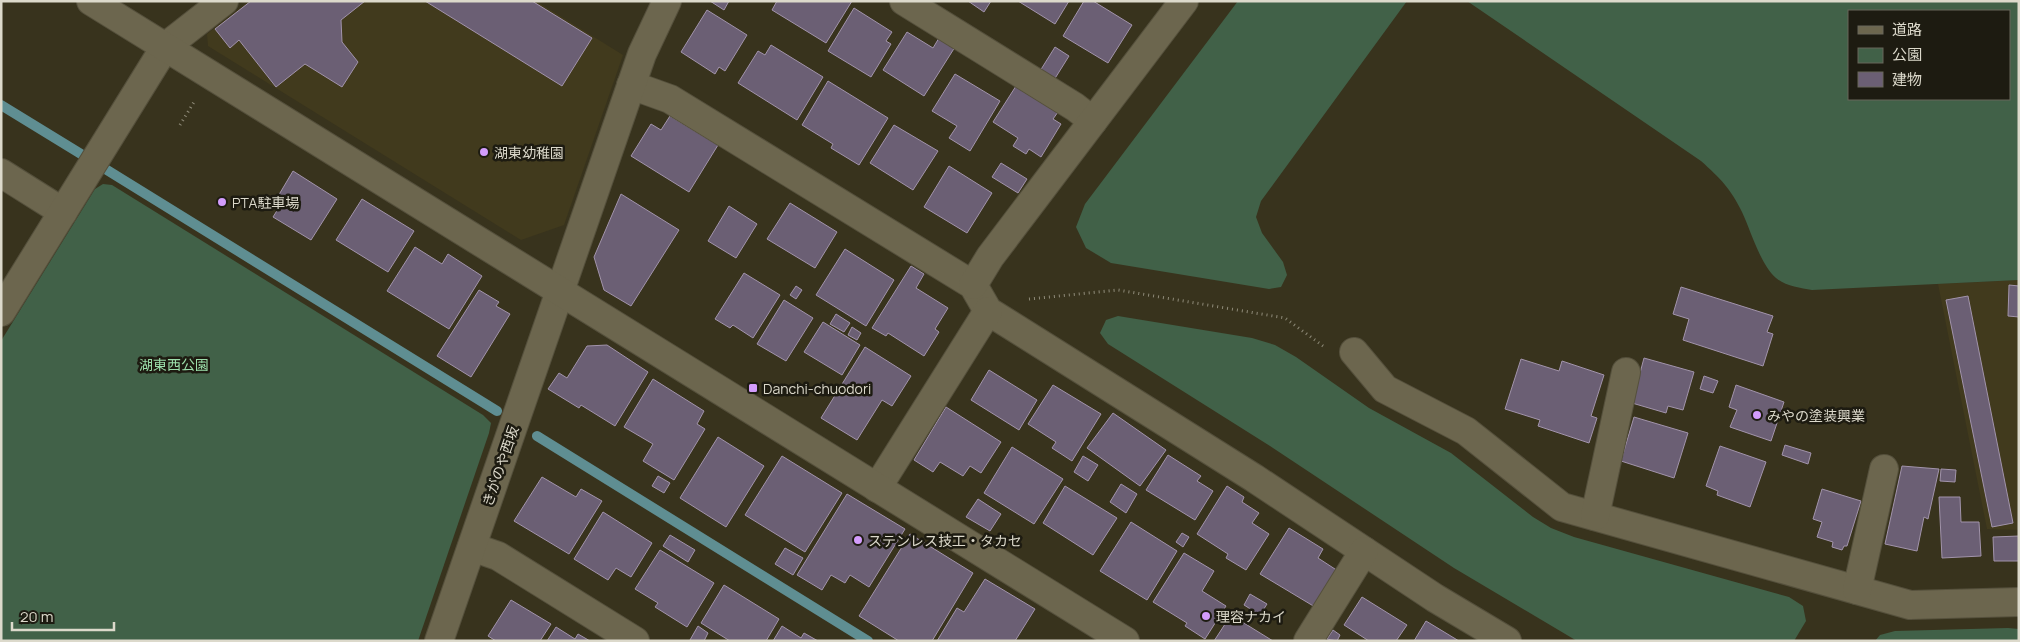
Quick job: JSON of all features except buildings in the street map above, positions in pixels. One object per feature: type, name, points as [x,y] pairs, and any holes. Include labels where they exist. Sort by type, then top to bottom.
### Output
[{"type":"street","points":[[92,1],[1125,641]]},
{"type":"street","points":[[1,312],[165,47],[224,1]]},
{"type":"street","name":"きがのや西坂","points":[[440,641],[632,85],[651,32],[667,1]]},
{"type":"street","points":[[904,1],[1075,107],[1093,121]]},
{"type":"street","points":[[973,285],[990,257],[1184,1]]},
{"type":"street","points":[[632,85],[670,99],[973,285],[988,311],[1254,478],[1435,598],[1507,641]]},
{"type":"street","points":[[1,174],[63,212]]},
{"type":"street","points":[[878,488],[988,311]]},
{"type":"street","points":[[1354,352],[1385,389],[1466,430],[1562,507],[1910,605],[2019,602]]},
{"type":"street","points":[[1595,516],[1626,372]]},
{"type":"street","points":[[1857,590],[1884,469]]},
{"type":"street","points":[[472,547],[498,556],[635,641]]},
{"type":"street","points":[[1308,641],[1364,551]]},
{"type":"path","points":[[180,125],[197,97]]},
{"type":"path","points":[[1028,299],[1118,290],[1285,318],[1319,343]]},
{"type":"shaded area","name":"湖東幼稚園","points":[[249,1],[536,1],[623,55],[564,225],[521,240],[208,46],[207,34]]},
{"type":"shaded area","points":[[2019,280],[2019,530],[1987,529],[1938,284]]},
{"type":"green space","points":[[1238,1],[1407,1],[1261,201],[1256,217],[1262,233],[1283,262],[1287,275],[1281,287],[1269,289],[1111,263],[1086,248],[1076,227],[1085,204]]},
{"type":"green space","points":[[1467,1],[2019,1],[2019,280],[1812,290],[1788,285],[1770,272],[1734,197],[1701,161]]},
{"type":"green space","name":"湖東西公園","points":[[103,184],[112,185],[483,415],[491,423],[418,641],[1,641],[1,341],[95,189]]},
{"type":"green space","points":[[1118,316],[1252,338],[1275,345],[1296,357],[1369,408],[1451,453],[1533,517],[1551,528],[1574,537],[1789,597],[1803,606],[1806,621],[1794,641],[1577,641],[1454,568],[1273,448],[1108,344],[1100,333],[1106,320]]},
{"type":"green space","points":[[2019,629],[2019,641],[1875,641],[1880,635],[1895,631]]},
{"type":"waterway","points":[[1,105],[81,154]]},
{"type":"waterway","points":[[107,170],[497,411]]},
{"type":"waterway","points":[[537,436],[868,641]]},
{"type":"place","name":"湖東幼稚園","points":[[484,152]]},
{"type":"place","name":"PTA駐車場","points":[[222,202]]},
{"type":"place","name":"Danchi-chuodori","points":[[753,388]]},
{"type":"place","name":"みやの塗装興業","points":[[1757,415]]},
{"type":"place","name":"ステンレス技工・タカセ","points":[[858,540]]},
{"type":"place","name":"理容ナカイ","points":[[1206,616]]}]
